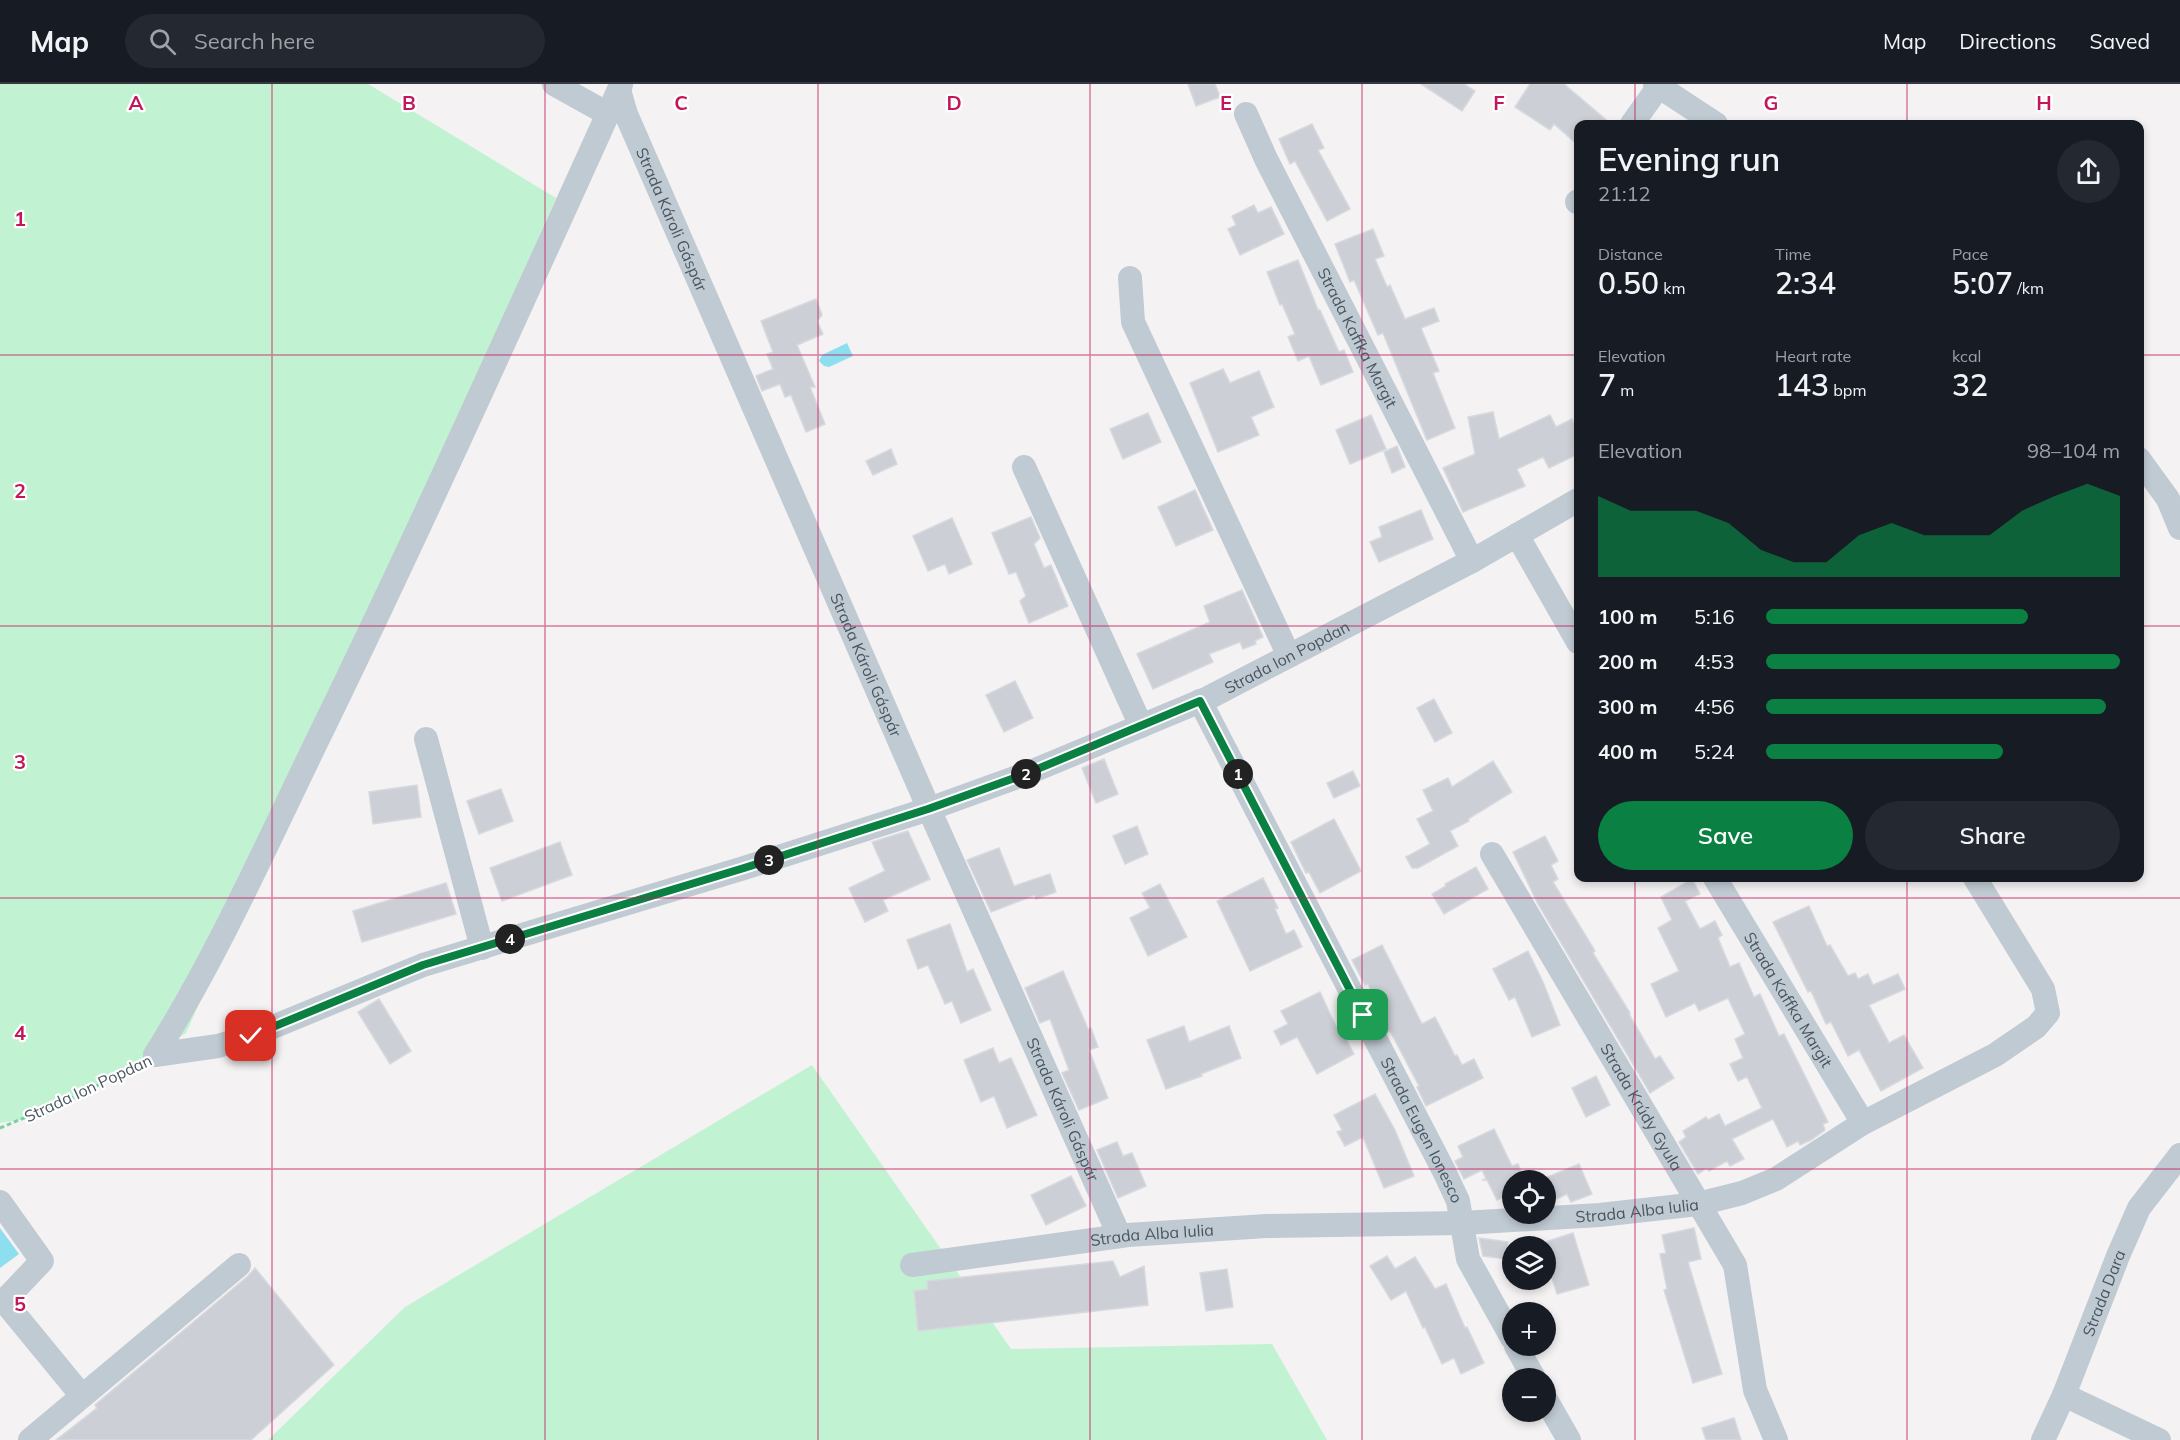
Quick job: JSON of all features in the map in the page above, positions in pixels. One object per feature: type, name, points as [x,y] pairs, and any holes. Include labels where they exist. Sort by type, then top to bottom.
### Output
[{"type":"street","points":[[554,84],[608,114]]},
{"type":"street","points":[[1635,120],[1657,85],[1710,120]]},
{"type":"street","points":[[155,1055],[187,1004],[220,940],[372,627],[620,87]]},
{"type":"street","name":"Strada Károli Gáspár","points":[[620,87],[631,124],[928,809],[1119,1235]]},
{"type":"street","name":"Strada Kaffka Margit","points":[[1246,114],[1266,159],[1472,561]]},
{"type":"street","points":[[1130,278],[1132,322],[1289,656]]},
{"type":"street","points":[[2144,466],[2168,499],[2180,528]]},
{"type":"street","points":[[1024,467],[1141,726]]},
{"type":"street","name":"Strada Ion Popdan","points":[[155,1055],[218,1046],[251,1036],[423,965],[744,868],[928,809],[1023,775],[1200,701],[1472,561],[1574,502]]},
{"type":"street","points":[[1517,535],[1574,635]]},
{"type":"street","name":"Strada Eugen Ionesco","points":[[1200,701],[1444,1171],[1458,1201],[1468,1259],[1502,1320]]},
{"type":"street","points":[[426,739],[482,948]]},
{"type":"street","name":"Strada Krúdy Gyula","points":[[1492,854],[1735,1265],[1755,1390],[1776,1440]]},
{"type":"street","name":"Strada Kaffka Margit","points":[[1717,882],[1863,1124]]},
{"type":"street","name":"Strada Alba Iulia","points":[[912,1265],[1119,1235],[1266,1226],[1462,1223],[1600,1215],[1698,1204],[1742,1193],[1776,1179],[1863,1124],[1995,1055],[2036,1027],[2048,1013],[2043,989],[1977,882]]},
{"type":"street","name":"Strada Dara","points":[[2043,1440],[2064,1395],[2139,1208],[2180,1155]]},
{"type":"street","points":[[0,1202],[42,1261],[4,1301],[82,1396]]},
{"type":"street","points":[[30,1440],[239,1265]]},
{"type":"street","points":[[2064,1395],[2159,1440]]},
{"type":"street","points":[[1556,1417],[1569,1440]]},
{"type":"path","name":"Strada Ion Popdan","points":[[0,1128],[81,1094],[155,1055]]},
{"type":"green space","points":[[0,84],[368,84],[556,198],[186,1033],[49,1115],[0,1123]]},
{"type":"green space","points":[[812,1065],[1011,1349],[1272,1344],[1327,1440],[268,1440],[405,1307]]},
{"type":"water","points":[[847,343],[853,356],[829,367],[819,361],[822,355]]},
{"type":"water","points":[[0,1228],[19,1254],[0,1268]]},
{"type":"building","points":[[1188,84],[1215,84],[1220,97],[1196,106]]},
{"type":"building","points":[[1421,84],[1464,84],[1475,91],[1462,111]]},
{"type":"building","points":[[1530,84],[1564,84],[1606,120],[1574,120],[1574,142],[1554,124],[1550,130],[1515,107]]},
{"type":"building","points":[[1312,124],[1324,148],[1318,150],[1350,209],[1327,221],[1295,161],[1290,164],[1279,139]]},
{"type":"building","points":[[1254,205],[1258,213],[1271,207],[1284,234],[1240,255],[1228,229],[1236,225],[1232,216]]},
{"type":"building","points":[[1373,229],[1384,256],[1375,259],[1405,319],[1434,308],[1439,321],[1421,328],[1439,371],[1433,373],[1455,428],[1427,440],[1383,333],[1378,335],[1354,280],[1350,282],[1335,244]]},
{"type":"building","points":[[1298,260],[1318,310],[1339,352],[1344,350],[1353,372],[1321,385],[1309,356],[1298,361],[1288,337],[1295,334],[1267,272]]},
{"type":"building","points":[[816,299],[822,315],[817,321],[823,334],[797,345],[815,387],[810,387],[825,424],[806,432],[791,395],[785,397],[780,384],[762,391],[756,376],[773,369],[767,354],[773,352],[761,321]]},
{"type":"building","points":[[1223,369],[1230,383],[1259,371],[1274,407],[1251,417],[1259,435],[1218,452],[1190,383]]},
{"type":"building","points":[[1493,412],[1499,439],[1550,415],[1556,427],[1572,419],[1574,456],[1549,468],[1543,457],[1517,469],[1525,486],[1463,512],[1443,468],[1475,454],[1468,417]]},
{"type":"building","points":[[1148,413],[1161,442],[1123,459],[1110,429]]},
{"type":"building","points":[[1371,415],[1386,449],[1350,464],[1336,430]]},
{"type":"building","points":[[1397,446],[1405,467],[1392,473],[1384,452]]},
{"type":"building","points":[[891,449],[897,464],[873,475],[866,461]]},
{"type":"building","points":[[1195,490],[1213,530],[1176,546],[1158,507]]},
{"type":"building","points":[[1421,510],[1433,539],[1379,562],[1370,542],[1382,537],[1379,527]]},
{"type":"building","points":[[1031,517],[1040,538],[1034,544],[1044,568],[1051,565],[1068,606],[1029,623],[1020,601],[1026,596],[1016,572],[1009,574],[992,533]]},
{"type":"building","points":[[952,518],[972,564],[949,574],[945,564],[928,571],[913,536]]},
{"type":"building","points":[[1242,590],[1263,637],[1255,641],[1256,644],[1243,649],[1240,642],[1209,654],[1213,662],[1153,689],[1137,654],[1210,622],[1204,606]]},
{"type":"building","points":[[1015,681],[1033,718],[1004,732],[986,695]]},
{"type":"building","points":[[1434,699],[1452,733],[1435,742],[1417,708]]},
{"type":"building","points":[[1104,759],[1118,794],[1096,803],[1082,768]]},
{"type":"building","points":[[1493,761],[1512,792],[1450,831],[1458,846],[1418,868],[1412,868],[1406,857],[1430,844],[1417,819],[1433,811],[1423,790],[1448,778],[1452,787]]},
{"type":"building","points":[[1353,771],[1360,786],[1334,798],[1327,783]]},
{"type":"building","points":[[417,785],[421,817],[373,824],[369,792]]},
{"type":"building","points":[[501,789],[513,821],[479,834],[467,801]]},
{"type":"building","points":[[1334,819],[1361,871],[1320,893],[1309,872],[1306,873],[1291,842]]},
{"type":"building","points":[[1137,826],[1148,854],[1125,864],[1113,836]]},
{"type":"building","points":[[908,831],[930,879],[883,900],[888,911],[865,922],[849,888],[885,871],[872,842]]},
{"type":"building","points":[[1545,836],[1558,861],[1551,865],[1558,879],[1553,882],[1595,951],[1593,953],[1655,1059],[1660,1056],[1674,1078],[1650,1093],[1538,904],[1513,852]]},
{"type":"building","points":[[560,842],[572,875],[502,901],[490,868]]},
{"type":"building","points":[[999,848],[1014,886],[1050,874],[1056,892],[1036,899],[1035,895],[991,912],[967,860]]},
{"type":"building","points":[[1476,867],[1488,889],[1444,914],[1432,894]]},
{"type":"building","points":[[1263,878],[1278,908],[1275,909],[1286,934],[1294,930],[1302,947],[1250,971],[1217,901]]},
{"type":"building","points":[[1687,882],[1694,882],[1700,894],[1685,901],[1700,929],[1715,921],[1722,935],[1718,938],[1730,967],[1739,963],[1754,997],[1760,994],[1779,1036],[1784,1034],[1828,1122],[1823,1124],[1825,1130],[1811,1140],[1800,1145],[1798,1141],[1787,1147],[1773,1119],[1732,1139],[1744,1159],[1730,1166],[1727,1161],[1698,1174],[1679,1142],[1686,1137],[1683,1131],[1706,1117],[1708,1120],[1719,1114],[1725,1126],[1762,1108],[1747,1077],[1738,1081],[1730,1064],[1743,1058],[1735,1039],[1745,1034],[1728,998],[1699,1011],[1695,1003],[1666,1017],[1651,984],[1679,971],[1658,928],[1672,920],[1661,897]]},
{"type":"building","points":[[446,883],[456,914],[362,942],[353,911]]},
{"type":"building","points":[[1160,884],[1187,937],[1148,956],[1130,918],[1150,908],[1142,893]]},
{"type":"building","points":[[1809,906],[1827,946],[1830,945],[1848,976],[1855,973],[1858,979],[1868,974],[1873,985],[1898,974],[1905,989],[1869,1005],[1889,1043],[1904,1035],[1923,1068],[1881,1091],[1859,1050],[1848,1056],[1831,1022],[1826,1024],[1811,991],[1808,992],[1773,922]]},
{"type":"building","points":[[950,924],[967,972],[973,969],[991,1010],[961,1023],[952,1001],[945,1004],[928,965],[918,969],[907,940]]},
{"type":"building","points":[[1382,945],[1422,1024],[1435,1017],[1462,1065],[1474,1059],[1483,1078],[1426,1106],[1417,1087],[1419,1086],[1390,1031],[1388,1032],[1377,1012],[1381,1010],[1368,984],[1365,985],[1352,960]]},
{"type":"building","points":[[1528,951],[1560,1025],[1532,1037],[1515,997],[1509,1000],[1493,969]]},
{"type":"building","points":[[1063,971],[1098,1047],[1089,1050],[1108,1098],[1079,1110],[1062,1073],[1069,1070],[1050,1019],[1040,1023],[1025,988]]},
{"type":"building","points":[[1320,992],[1338,1031],[1341,1030],[1354,1054],[1317,1074],[1297,1037],[1281,1045],[1274,1031],[1288,1024],[1281,1011]]},
{"type":"building","points":[[379,999],[411,1051],[390,1064],[358,1012]]},
{"type":"building","points":[[1184,1026],[1189,1042],[1229,1026],[1241,1058],[1166,1089],[1147,1040]]},
{"type":"building","points":[[993,1048],[999,1063],[1011,1058],[1037,1115],[1007,1128],[994,1096],[981,1102],[964,1060]]},
{"type":"building","points":[[1596,1076],[1610,1105],[1586,1117],[1572,1088]]},
{"type":"building","points":[[1375,1094],[1395,1130],[1414,1176],[1384,1188],[1363,1137],[1345,1146],[1337,1132],[1342,1130],[1334,1115]]},
{"type":"building","points":[[1494,1129],[1512,1166],[1518,1164],[1521,1170],[1502,1170],[1502,1198],[1497,1200],[1487,1180],[1482,1180],[1486,1179],[1482,1170],[1464,1179],[1455,1161],[1463,1157],[1458,1146]]},
{"type":"building","points":[[1117,1142],[1123,1156],[1132,1153],[1146,1186],[1118,1198],[1097,1150]]},
{"type":"building","points":[[1579,1164],[1592,1194],[1571,1202],[1567,1194],[1556,1199],[1556,1173]]},
{"type":"building","points":[[1071,1176],[1086,1206],[1046,1225],[1031,1195]]},
{"type":"building","points":[[1694,1228],[1701,1259],[1688,1262],[1722,1374],[1693,1383],[1664,1290],[1667,1289],[1660,1254],[1666,1253],[1662,1235]]},
{"type":"building","points":[[1573,1233],[1589,1285],[1557,1294],[1556,1238]]},
{"type":"building","points":[[1479,1238],[1502,1241],[1502,1258],[1483,1256]]},
{"type":"building","points":[[1387,1256],[1395,1269],[1415,1257],[1435,1289],[1446,1284],[1465,1328],[1467,1327],[1484,1363],[1461,1374],[1454,1358],[1442,1364],[1406,1291],[1391,1300],[1370,1266]]},
{"type":"building","points":[[1113,1261],[1120,1277],[1144,1266],[1148,1305],[918,1331],[914,1291],[928,1289],[927,1281]]},
{"type":"building","points":[[255,1268],[334,1365],[251,1440],[56,1440],[97,1408],[95,1405]]},
{"type":"building","points":[[1227,1269],[1233,1307],[1206,1311],[1200,1273]]},
{"type":"building","points":[[1734,1418],[1741,1440],[1706,1440],[1702,1428]]},
{"type":"route","points":[[251,1036],[423,965],[744,868],[928,809],[1023,775],[1200,701],[1363,1015]]}]
